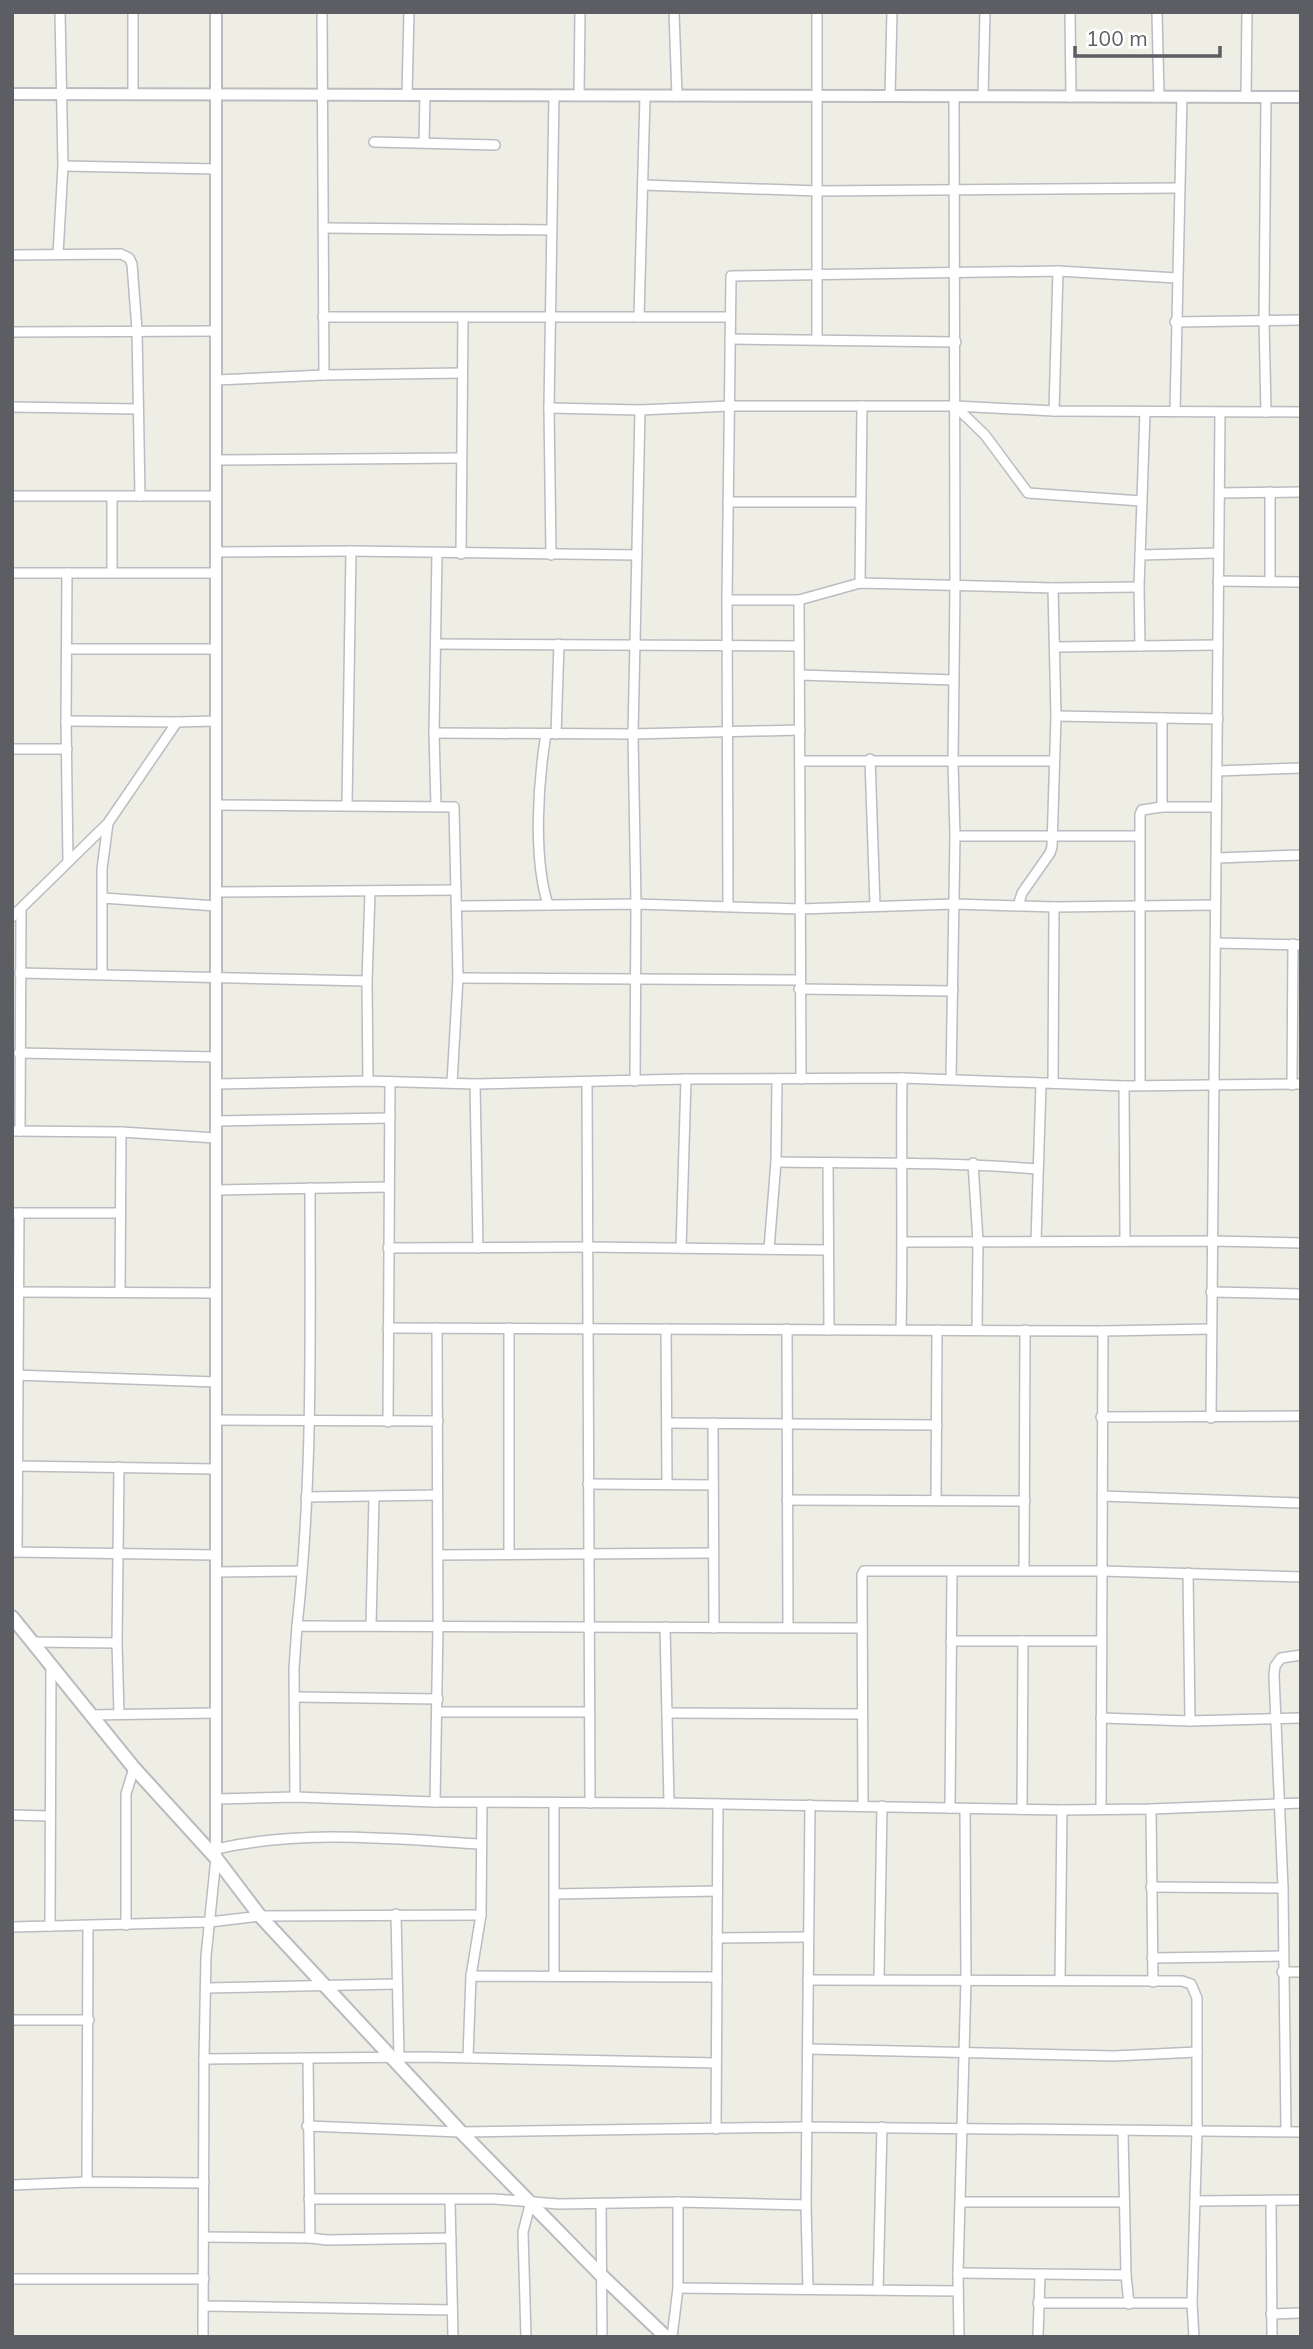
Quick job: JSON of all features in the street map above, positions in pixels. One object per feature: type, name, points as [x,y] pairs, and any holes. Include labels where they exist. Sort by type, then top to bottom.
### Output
[{"type":"main road","points":[[12,1616],[134,1768],[216,1853],[260,1916],[322,1985],[394,2057],[461,2132],[601,2275],[666,2337]]},
{"type":"street","points":[[58,254],[63,166],[60,12]]},
{"type":"street","points":[[133,12],[133,94]]},
{"type":"street","points":[[203,2337],[204,2059],[206,1988],[216,1853],[216,12]]},
{"type":"street","points":[[322,12],[324,375]]},
{"type":"street","points":[[407,95],[409,12]]},
{"type":"street","points":[[579,95],[580,12]]},
{"type":"street","points":[[674,12],[677,96]]},
{"type":"street","points":[[817,12],[817,339]]},
{"type":"street","points":[[890,96],[892,12]]},
{"type":"street","points":[[984,96],[985,12]]},
{"type":"street","points":[[1070,12],[1071,97]]},
{"type":"street","points":[[1157,12],[1158,97]]},
{"type":"street","points":[[1247,12],[1247,97]]},
{"type":"street","points":[[12,94],[1301,97]]},
{"type":"street","points":[[424,142],[425,95]]},
{"type":"street","points":[[551,555],[549,408],[554,95]]},
{"type":"street","points":[[639,317],[645,96]]},
{"type":"street","points":[[951,1079],[956,585],[954,96]]},
{"type":"street","points":[[1175,411],[1182,97]]},
{"type":"street","points":[[1266,97],[1266,412]]},
{"type":"street","points":[[374,142],[495,145]]},
{"type":"street","points":[[63,166],[216,169]]},
{"type":"street","points":[[643,185],[955,192],[1178,188]]},
{"type":"street","points":[[324,228],[552,230]]},
{"type":"street","points":[[12,256],[121,254],[129,258],[132,264],[137,330],[140,496]]},
{"type":"street","points":[[728,906],[727,600],[731,276],[1058,271],[1177,278]]},
{"type":"street","points":[[1054,411],[1058,271]]},
{"type":"street","points":[[323,317],[730,317]]},
{"type":"street","points":[[461,554],[463,318]]},
{"type":"street","points":[[1175,323],[1301,320]]},
{"type":"street","points":[[12,332],[216,331]]},
{"type":"street","points":[[730,339],[956,342]]},
{"type":"street","points":[[216,380],[462,373]]},
{"type":"street","points":[[549,408],[640,410],[730,406],[955,406],[1054,411],[1301,412]]},
{"type":"street","points":[[860,583],[862,406]]},
{"type":"street","points":[[955,406],[985,435],[1028,493],[1141,501]]},
{"type":"street","points":[[12,407],[138,409]]},
{"type":"street","points":[[635,1081],[633,734],[640,410]]},
{"type":"street","points":[[1140,646],[1139,587],[1145,412]]},
{"type":"street","points":[[1211,1418],[1220,412]]},
{"type":"street","points":[[216,460],[461,458]]},
{"type":"street","points":[[1270,492],[1270,581]]},
{"type":"street","points":[[1220,493],[1301,492]]},
{"type":"street","points":[[12,496],[216,496]]},
{"type":"street","points":[[112,497],[112,573]]},
{"type":"street","points":[[728,502],[859,502]]},
{"type":"street","points":[[347,804],[351,551]]},
{"type":"street","points":[[216,552],[637,555]]},
{"type":"street","points":[[436,806],[434,733],[438,553]]},
{"type":"street","points":[[1140,555],[1219,553]]},
{"type":"street","points":[[12,573],[216,573]]},
{"type":"street","points":[[67,573],[68,861]]},
{"type":"street","points":[[1218,581],[1301,582]]},
{"type":"street","points":[[727,600],[799,600],[860,583],[1053,588],[1139,587]]},
{"type":"street","points":[[1018,906],[1022,893],[1050,853],[1052,837],[1056,716],[1053,588]]},
{"type":"street","points":[[799,600],[801,1079]]},
{"type":"street","points":[[436,644],[799,646]]},
{"type":"street","points":[[548,905],[542,886],[540,841],[542,766],[551,734],[559,644]]},
{"type":"street","points":[[1055,647],[1218,645]]},
{"type":"street","points":[[67,649],[216,649]]},
{"type":"street","points":[[800,675],[954,680]]},
{"type":"street","points":[[1056,716],[1218,719]]},
{"type":"street","points":[[1161,718],[1162,807]]},
{"type":"street","points":[[66,721],[216,721]]},
{"type":"street","points":[[12,917],[108,823],[177,722]]},
{"type":"street","points":[[434,733],[633,734],[800,730]]},
{"type":"street","points":[[12,749],[67,748]]},
{"type":"street","points":[[870,759],[875,905]]},
{"type":"street","points":[[800,761],[1054,761]]},
{"type":"street","points":[[1217,771],[1301,768]]},
{"type":"street","points":[[216,805],[347,804],[452,806],[455,809],[458,978],[452,1083]]},
{"type":"street","points":[[1140,1085],[1140,814],[1142,810],[1162,807],[1216,807]]},
{"type":"street","points":[[103,974],[102,869],[108,823]]},
{"type":"street","points":[[955,836],[1139,836]]},
{"type":"street","points":[[1217,858],[1301,855]]},
{"type":"street","points":[[216,892],[456,890]]},
{"type":"street","points":[[368,1081],[370,892]]},
{"type":"street","points":[[103,898],[216,906]]},
{"type":"street","points":[[457,905],[636,904],[800,909],[954,904],[1054,907],[1216,905]]},
{"type":"street","points":[[1053,1083],[1054,907]]},
{"type":"street","points":[[21,909],[16,1131],[121,1132],[216,1138]]},
{"type":"street","points":[[216,1084],[368,1081],[475,1084],[902,1078],[1124,1086],[1297,1085],[1297,945],[1216,943]]},
{"type":"street","points":[[20,973],[367,981]]},
{"type":"street","points":[[458,978],[635,979],[953,991]]},
{"type":"street","points":[[19,1053],[216,1057]]},
{"type":"street","points":[[901,1330],[902,1078]]},
{"type":"street","points":[[681,1248],[686,1079]]},
{"type":"street","points":[[769,1249],[776,1162],[777,1079]]},
{"type":"street","points":[[387,1422],[390,1082]]},
{"type":"street","points":[[587,1083],[590,1803]]},
{"type":"street","points":[[475,1084],[478,1248]]},
{"type":"street","points":[[1036,1241],[1041,1084]]},
{"type":"street","points":[[1124,1086],[1125,1241]]},
{"type":"street","points":[[216,1121],[390,1118]]},
{"type":"street","points":[[120,1292],[121,1132]]},
{"type":"street","points":[[776,1162],[901,1165],[973,1163],[1038,1169]]},
{"type":"street","points":[[828,1163],[829,1329]]},
{"type":"street","points":[[973,1163],[978,1241],[977,1330]]},
{"type":"street","points":[[216,1190],[389,1186]]},
{"type":"street","points":[[295,1797],[297,1626],[309,1421],[310,1188]]},
{"type":"street","points":[[120,1213],[16,1213],[19,1292],[15,1375],[15,1552],[216,1555]]},
{"type":"street","points":[[903,1242],[1301,1243]]},
{"type":"street","points":[[388,1248],[827,1250]]},
{"type":"street","points":[[19,1292],[216,1293]]},
{"type":"street","points":[[1211,1292],[1301,1294]]},
{"type":"street","points":[[388,1328],[1025,1331],[1211,1329]]},
{"type":"street","points":[[435,1802],[438,1712],[438,1328]]},
{"type":"street","points":[[509,1328],[509,1555]]},
{"type":"street","points":[[666,1329],[667,1484]]},
{"type":"street","points":[[787,1329],[788,1628]]},
{"type":"street","points":[[936,1499],[937,1330]]},
{"type":"street","points":[[1024,1570],[1025,1331]]},
{"type":"street","points":[[1101,1809],[1103,1331]]},
{"type":"street","points":[[15,1375],[216,1382]]},
{"type":"street","points":[[1101,1417],[1301,1416]]},
{"type":"street","points":[[216,1420],[438,1421]]},
{"type":"street","points":[[667,1423],[937,1424]]},
{"type":"street","points":[[713,1423],[714,1628]]},
{"type":"street","points":[[16,1466],[216,1469]]},
{"type":"street","points":[[118,1467],[119,1714]]},
{"type":"street","points":[[588,1484],[713,1485]]},
{"type":"street","points":[[306,1497],[437,1495]]},
{"type":"street","points":[[1102,1496],[1301,1503]]},
{"type":"street","points":[[371,1626],[374,1498]]},
{"type":"street","points":[[787,1500],[1026,1501]]},
{"type":"street","points":[[438,1555],[713,1553]]},
{"type":"street","points":[[216,1572],[302,1571]]},
{"type":"street","points":[[863,1805],[864,1571],[1102,1571],[1301,1577]]},
{"type":"street","points":[[950,1808],[952,1572]]},
{"type":"street","points":[[1188,1573],[1190,1721]]},
{"type":"street","points":[[297,1626],[862,1628]]},
{"type":"street","points":[[665,1627],[669,1803]]},
{"type":"street","points":[[951,1640],[1100,1641]]},
{"type":"street","points":[[1022,1809],[1023,1641]]},
{"type":"street","points":[[33,1642],[117,1643]]},
{"type":"street","points":[[1286,2131],[1283,1888],[1275,1667],[1281,1658],[1301,1656]]},
{"type":"street","points":[[50,1926],[51,1665]]},
{"type":"street","points":[[295,1697],[438,1699]]},
{"type":"street","points":[[438,1712],[588,1712]]},
{"type":"street","points":[[90,1715],[216,1713]]},
{"type":"street","points":[[667,1713],[862,1714]]},
{"type":"street","points":[[1101,1718],[1190,1721],[1301,1718]]},
{"type":"street","points":[[126,1925],[126,1794],[134,1768]]},
{"type":"street","points":[[216,1799],[295,1797],[482,1803],[863,1805],[1062,1810],[1301,1803]]},
{"type":"street","points":[[468,2057],[471,1976],[481,1915],[482,1803]]},
{"type":"street","points":[[554,1803],[554,1976]]},
{"type":"street","points":[[716,2129],[718,1804]]},
{"type":"street","points":[[808,2290],[806,2205],[810,1805]]},
{"type":"street","points":[[879,1979],[882,1806]]},
{"type":"street","points":[[959,2337],[958,2273],[966,1980],[965,1809]]},
{"type":"street","points":[[1151,1809],[1153,1982]]},
{"type":"street","points":[[1060,1980],[1062,1810]]},
{"type":"street","points":[[12,1815],[49,1816]]},
{"type":"street","points":[[216,1853],[260,1840],[334,1836],[481,1844]]},
{"type":"street","points":[[1151,1887],[1283,1888]]},
{"type":"street","points":[[555,1894],[717,1891]]},
{"type":"street","points":[[394,2057],[396,1914]]},
{"type":"street","points":[[12,1927],[211,1922],[260,1916],[481,1915]]},
{"type":"street","points":[[87,2182],[88,1926]]},
{"type":"street","points":[[717,1938],[808,1937]]},
{"type":"street","points":[[1152,1958],[1282,1956]]},
{"type":"street","points":[[1282,1972],[1301,1972]]},
{"type":"street","points":[[471,1976],[717,1977]]},
{"type":"street","points":[[808,1980],[1182,1981],[1191,1984],[1196,1991],[1197,2052],[1192,2303],[1194,2337]]},
{"type":"street","points":[[206,1988],[396,1984]]},
{"type":"street","points":[[12,2020],[89,2020]]},
{"type":"street","points":[[809,2049],[1114,2056],[1197,2052]]},
{"type":"street","points":[[204,2059],[468,2057],[716,2063]]},
{"type":"street","points":[[308,2059],[310,2238]]},
{"type":"street","points":[[307,2126],[461,2132],[882,2127],[1301,2132]]},
{"type":"street","points":[[878,2290],[882,2127]]},
{"type":"street","points":[[1123,2131],[1129,2304]]},
{"type":"street","points":[[12,2185],[87,2182],[204,2183]]},
{"type":"street","points":[[309,2199],[806,2205]]},
{"type":"street","points":[[1195,2201],[1301,2200]]},
{"type":"street","points":[[450,2201],[453,2337]]},
{"type":"street","points":[[526,2337],[523,2232],[531,2201]]},
{"type":"street","points":[[672,2337],[678,2288],[678,2202]]},
{"type":"street","points":[[962,2202],[1124,2202]]},
{"type":"street","points":[[1270,2202],[1272,2337]]},
{"type":"street","points":[[601,2203],[602,2337]]},
{"type":"street","points":[[204,2236],[327,2240],[451,2238]]},
{"type":"street","points":[[958,2273],[1126,2274]]},
{"type":"street","points":[[1038,2337],[1040,2275]]},
{"type":"street","points":[[12,2279],[204,2279]]},
{"type":"street","points":[[678,2288],[958,2291]]},
{"type":"street","points":[[1038,2303],[1192,2303]]},
{"type":"street","points":[[204,2306],[452,2310]]},
{"type":"street","points":[[1271,2314],[1301,2313]]}]
